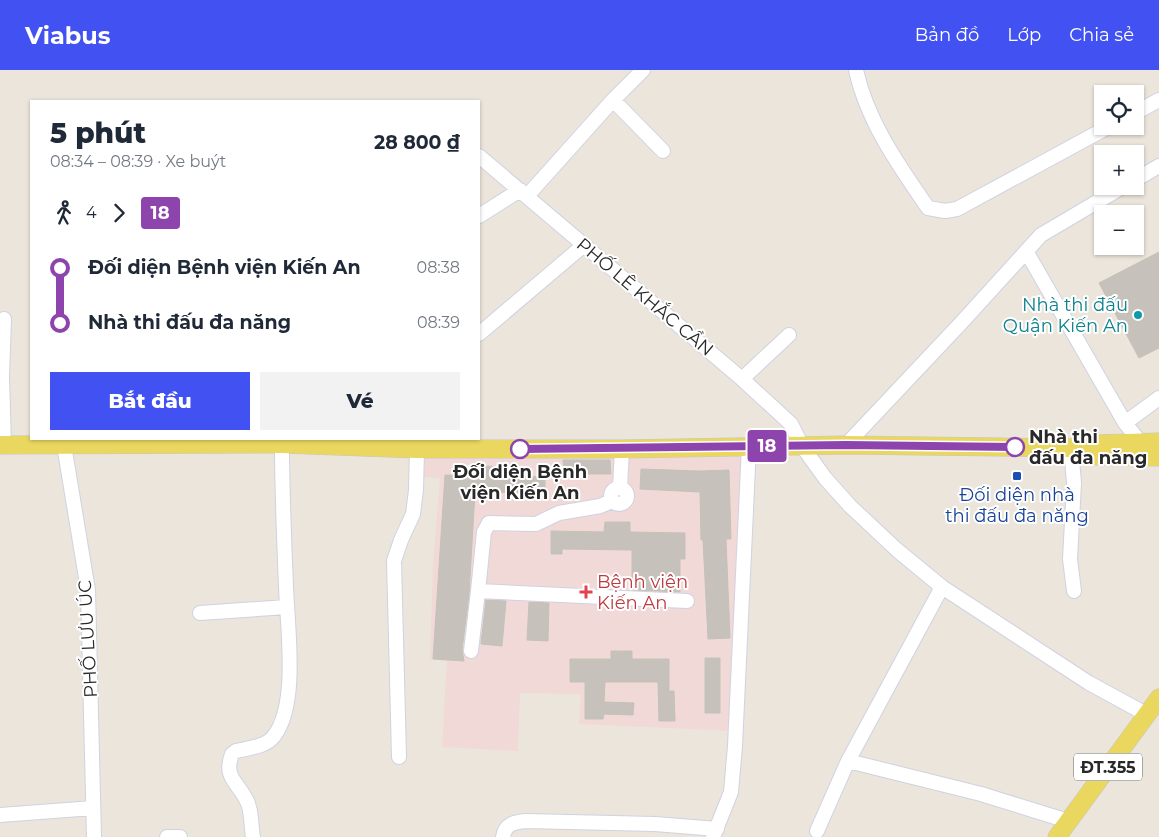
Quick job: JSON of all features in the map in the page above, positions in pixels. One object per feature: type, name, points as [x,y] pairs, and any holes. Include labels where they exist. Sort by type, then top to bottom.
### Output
[{"type":"main road","points":[[2,445],[63,441],[171,441],[417,449],[622,449],[846,445],[1072,448],[1095,444],[1159,442]]},
{"type":"main road","points":[[1072,448],[1096,456],[1159,457]]},
{"type":"main road","name":"ĐT.355","points":[[1061,832],[1159,698]]},
{"type":"street","points":[[480,215],[523,193],[643,70]]},
{"type":"street","points":[[856,70],[874,122],[928,208],[945,211],[957,209],[1094,135]]},
{"type":"street","points":[[613,100],[662,151]]},
{"type":"street","points":[[1144,108],[1159,100]]},
{"type":"street","name":"PHỐ LÊ KHẮC CẦN","points":[[480,157],[742,379],[791,424],[802,446],[825,478],[850,506],[896,550],[942,586],[1089,683],[1146,714]]},
{"type":"street","points":[[1144,175],[1159,166]]},
{"type":"street","points":[[846,445],[1041,235],[1109,195]]},
{"type":"street","points":[[480,333],[584,245]]},
{"type":"street","points":[[1026,251],[1124,423],[1140,442]]},
{"type":"street","points":[[2,445],[4,319]]},
{"type":"street","points":[[742,379],[790,335]]},
{"type":"street","points":[[1124,423],[1159,398]]},
{"type":"street","name":"PHỐ LƯU ÚC","points":[[63,441],[88,590],[94,837]]},
{"type":"street","points":[[253,837],[248,802],[230,776],[228,767],[232,754],[236,751],[266,743],[274,736],[281,722],[287,699],[290,652],[282,444]]},
{"type":"street","points":[[503,837],[504,831],[508,826],[526,820],[655,824],[715,833],[731,792],[735,746],[749,446]]},
{"type":"street","points":[[1072,448],[1074,482],[1070,559],[1074,591]]},
{"type":"street","points":[[399,757],[394,560],[413,514],[416,490],[417,449]]},
{"type":"street","points":[[471,651],[484,532],[489,523],[536,524],[559,512],[600,506],[612,501],[611,494],[616,488],[620,488],[622,449]]},
{"type":"street","points":[[817,831],[848,762],[942,586]]},
{"type":"street","points":[[478,591],[687,601]]},
{"type":"street","points":[[200,614],[287,607]]},
{"type":"street","points":[[848,762],[982,794],[1061,832]]},
{"type":"street","points":[[0,815],[93,808]]},
{"type":"street","points":[[166,836],[180,837]]},
{"type":"shaded area","name":"Bệnh viện Kiến An","points":[[746,452],[733,731],[579,724],[581,694],[520,693],[518,751],[442,747],[447,661],[430,659],[433,565],[440,478],[422,477],[424,454]]},
{"type":"building","name":"Nhà thi đấu Quận Kiến An","points":[[1159,252],[1159,348],[1139,358],[1099,283]]},
{"type":"building","points":[[563,460],[610,460],[611,474],[564,474]]},
{"type":"building","points":[[483,466],[510,467],[510,476],[545,477],[545,493],[475,492],[469,595],[462,650],[464,661],[433,659],[445,475],[482,476]]},
{"type":"building","points":[[641,469],[729,470],[731,539],[726,539],[730,638],[708,639],[703,540],[701,540],[700,492],[640,489]]},
{"type":"building","points":[[605,522],[630,522],[630,532],[685,533],[685,559],[680,559],[680,592],[632,590],[632,550],[562,549],[562,554],[551,554],[551,531],[604,532]]},
{"type":"building","points":[[486,600],[506,601],[502,646],[481,644]]},
{"type":"building","points":[[529,602],[549,603],[548,641],[527,640]]},
{"type":"building","points":[[611,651],[632,651],[632,659],[669,659],[669,691],[674,691],[675,721],[659,721],[658,682],[605,682],[604,702],[634,703],[633,715],[604,714],[603,719],[585,719],[585,682],[570,682],[570,659],[611,659]]},
{"type":"building","points":[[705,658],[720,658],[720,713],[705,713]]},
{"type":"bus line","name":"18","points":[[520,449],[846,445],[1015,447]]},
{"type":"place","name":"Nhà thi đấu Quận Kiến An","points":[[1138,315]]},
{"type":"place","name":"Nhà thi đấu đa năng","points":[[1015,447]]},
{"type":"place","name":"Đối diện Bệnh viện Kiến An","points":[[520,449]]},
{"type":"place","name":"Đối diện nhà thi đấu đa năng","points":[[1017,476]]},
{"type":"place","name":"Bệnh viện Kiến An","points":[[586,592]]}]
